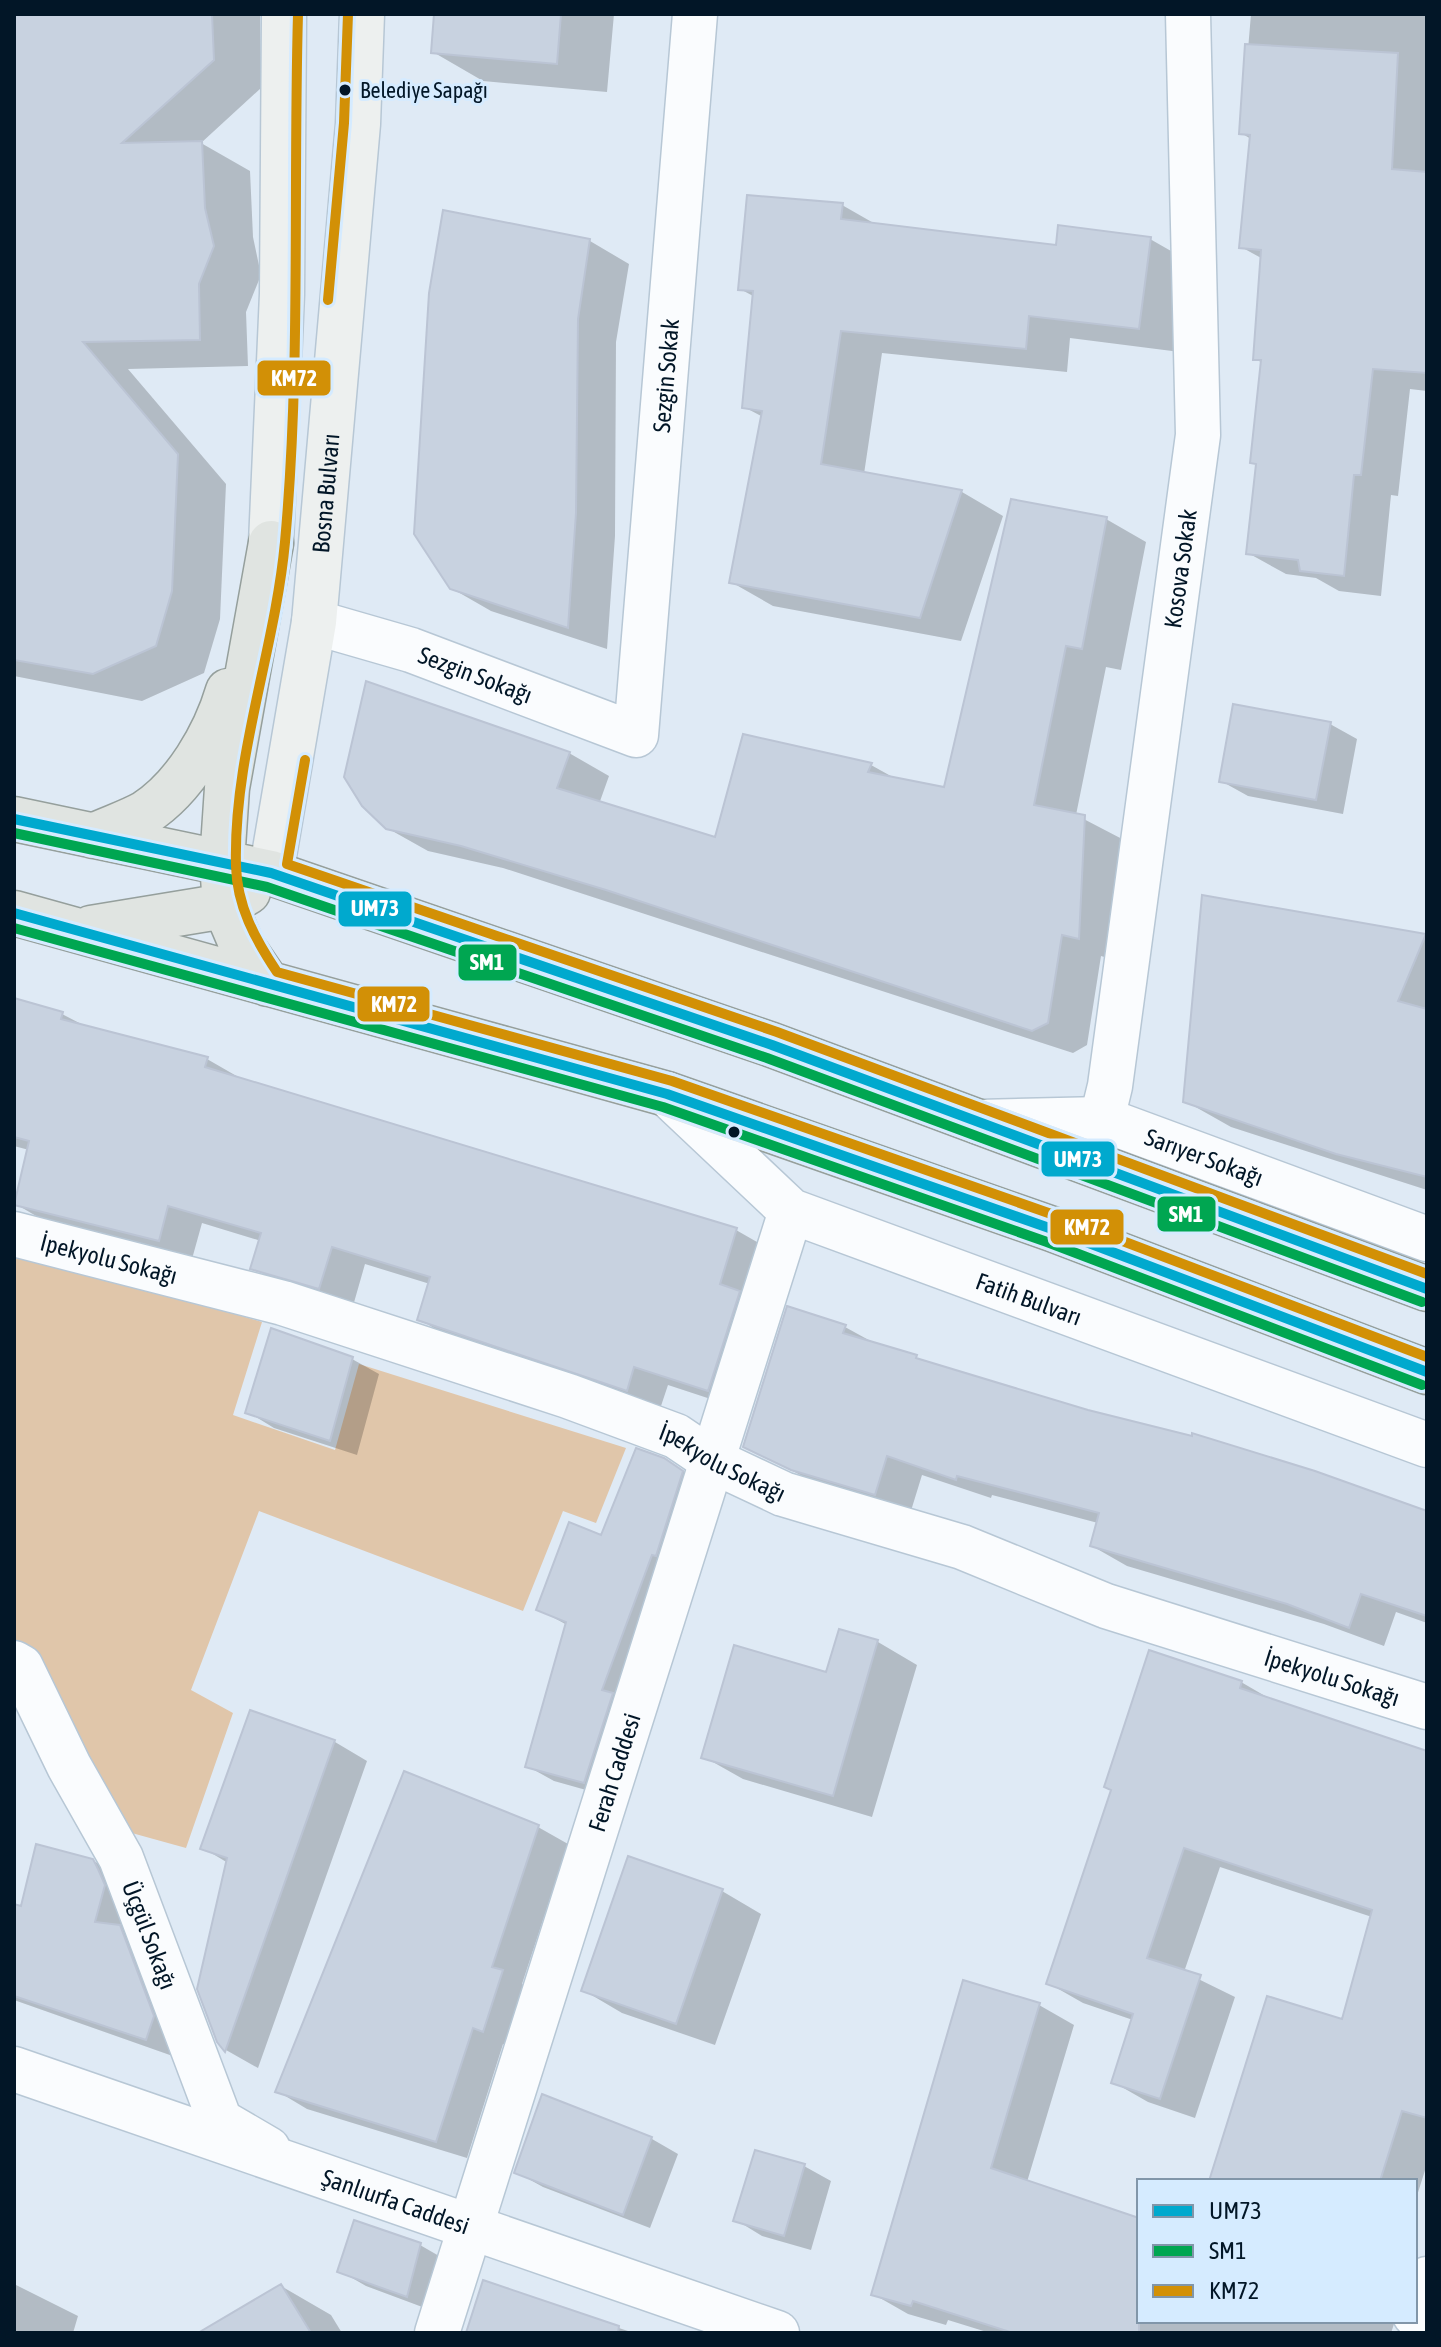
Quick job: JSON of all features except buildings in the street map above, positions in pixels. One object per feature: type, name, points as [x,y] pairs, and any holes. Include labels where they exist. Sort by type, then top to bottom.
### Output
[{"type":"main road","name":"Bosna Bulvarı","points":[[271,543],[282,294],[284,14]]},
{"type":"main road","name":"Bosna Bulvarı","points":[[271,873],[314,622],[357,139],[362,14]]},
{"type":"main road","points":[[93,836],[145,813],[177,784],[218,725],[271,543]]},
{"type":"main road","points":[[268,984],[242,946],[225,906],[222,862],[227,788],[271,543]]},
{"type":"main road","points":[[14,819],[271,873],[772,1045],[973,1123],[1427,1289]]},
{"type":"main road","points":[[81,930],[225,906],[271,873]]},
{"type":"main road","name":"Fatih Bulvarı","points":[[14,913],[667,1094],[1052,1229],[1427,1372]]},
{"type":"street","name":"Sezgin Sokak","points":[[636,735],[695,14]]},
{"type":"street","name":"Kosova Sokak","points":[[1102,1119],[1112,1071],[1198,435],[1188,14]]},
{"type":"street","name":"Sezgin Sokağı","points":[[314,622],[411,650],[636,735]]},
{"type":"street","name":"Fatih Bulvarı","points":[[667,1094],[791,1211],[1427,1445]]},
{"type":"street","name":"Sarıyer Sokağı","points":[[973,1123],[1102,1119],[1427,1239]]},
{"type":"street","name":"Ferah Caddesi","points":[[437,2333],[791,1211]]},
{"type":"street","name":"İpekyolu Sokağı","points":[[14,1234],[283,1303],[568,1396],[676,1436],[713,1461],[783,1494],[962,1547],[1106,1606],[1427,1707]]},
{"type":"street","name":"Üçgül Sokağı","points":[[14,1663],[21,1667],[69,1766],[121,1858],[220,2121],[312,2174]]},
{"type":"street","name":"Şanlıurfa Caddesi","points":[[14,2069],[777,2333]]},
{"type":"street","points":[[1417,2309],[1427,2279]]},
{"type":"shaded area","points":[[14,1247],[262,1322],[233,1415],[335,1450],[359,1364],[626,1448],[596,1523],[563,1511],[523,1611],[259,1511],[191,1690],[233,1713],[186,1848],[121,1830],[14,1642]]},
{"type":"transit line","name":"KM72","points":[[298,14],[295,344],[290,476],[280,582],[241,785],[236,866],[244,908],[261,947],[277,972],[672,1081],[1057,1216],[1427,1357]]},
{"type":"transit line","name":"KM72","points":[[328,300],[344,123],[348,14]]},
{"type":"transit line","name":"KM72","points":[[305,760],[287,864],[777,1032],[1427,1274]]},
{"type":"transit line","name":"UM73","points":[[14,819],[271,873],[772,1045],[1427,1289]]},
{"type":"transit line","name":"SM1","points":[[14,833],[267,887],[767,1058],[1422,1302]]},
{"type":"transit line","name":"UM73","points":[[14,913],[667,1094],[1052,1229],[1427,1372]]},
{"type":"transit line","name":"SM1","points":[[14,928],[663,1107],[1047,1242],[1422,1385]]},
{"type":"place","name":"Belediye Sapağı","points":[[345,90]]}]
